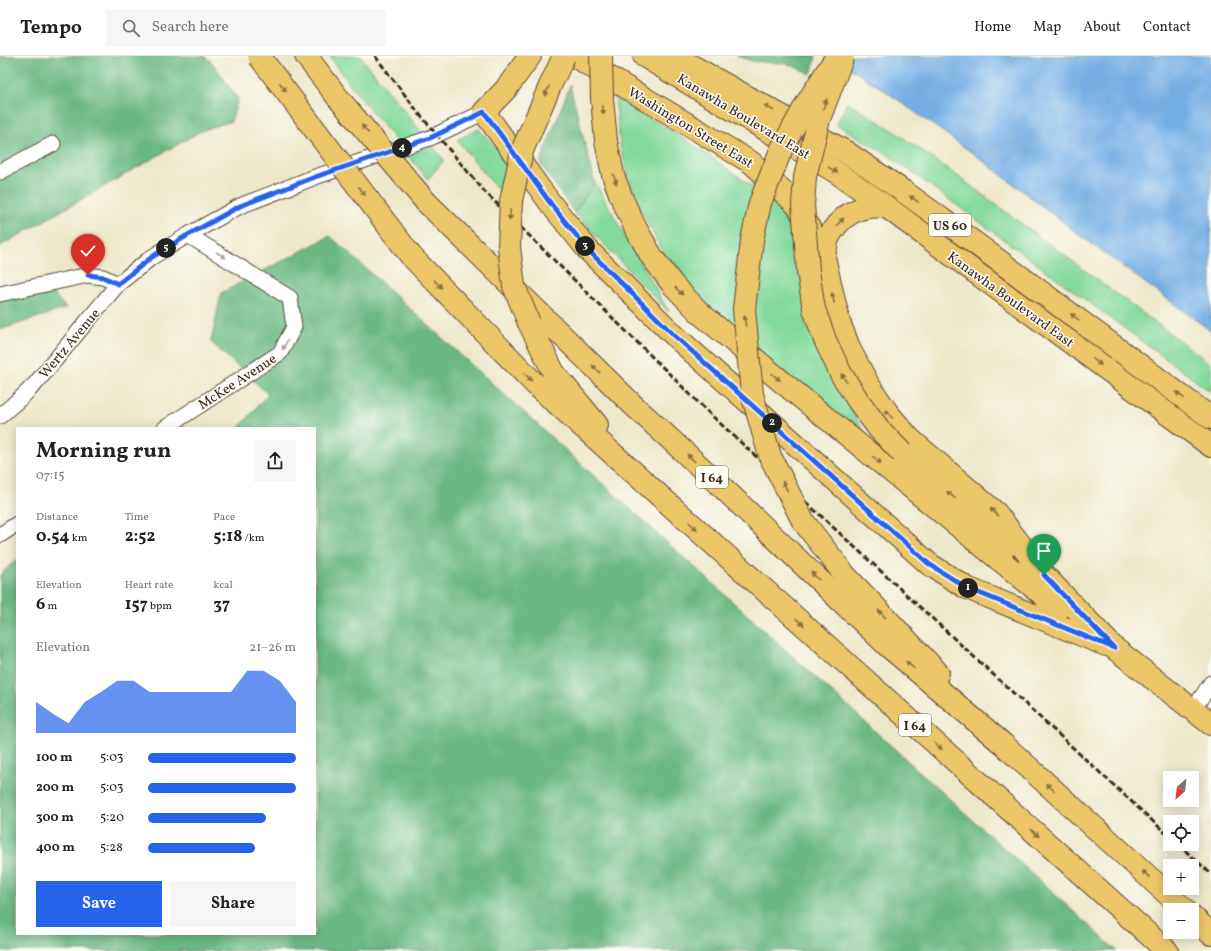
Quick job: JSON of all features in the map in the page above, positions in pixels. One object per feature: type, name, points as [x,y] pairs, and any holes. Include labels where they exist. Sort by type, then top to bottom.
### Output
[{"type":"main road","name":"I 64","points":[[259,56],[411,256],[534,383],[1167,951]]},
{"type":"main road","name":"I 64","points":[[306,56],[339,99],[426,202],[632,404],[722,487],[888,646],[1004,745],[1177,903]]},
{"type":"main road","name":"Wertz Avenue","points":[[484,112],[506,89],[530,56]]},
{"type":"main road","points":[[564,56],[522,151],[511,201],[509,247],[514,286],[529,323],[554,373],[598,427],[664,500]]},
{"type":"main road","name":"Washington Street East","points":[[574,56],[752,163],[798,206],[824,257],[839,322],[850,350],[868,384],[887,412],[910,438],[996,513],[1044,575],[1114,648],[1211,724]]},
{"type":"main road","points":[[601,56],[602,99],[606,141],[614,175],[622,199],[635,226],[652,257],[673,285],[701,314],[1023,579],[1114,648]]},
{"type":"main road","name":"Kanawha Boulevard East","points":[[644,56],[836,172],[888,208],[1211,446]]},
{"type":"main road","name":"Kanawha Boulevard East","points":[[674,56],[846,152],[904,191],[1211,418]]},
{"type":"main road","points":[[837,56],[808,100],[781,150],[760,203],[752,240],[744,309],[752,394],[770,456],[803,521],[844,574],[920,653],[1004,745]]},
{"type":"main road","points":[[843,56],[819,119],[805,177],[803,205],[808,272],[814,308],[825,340],[841,374],[879,429],[902,453],[1044,575]]},
{"type":"main road","name":"Washington Street East","points":[[484,112],[551,204],[588,250],[676,337],[929,564],[967,588],[1114,648]]},
{"type":"main road","points":[[824,257],[827,242],[835,227],[843,218],[860,208],[870,206],[888,208]]},
{"type":"main road","points":[[1199,923],[1211,934]]},
{"type":"street","name":"Wertz Avenue","points":[[0,416],[36,383],[118,284],[152,257],[240,206],[315,177],[430,138],[484,112]]},
{"type":"street","points":[[0,172],[53,144]]},
{"type":"street","name":"McKee Avenue","points":[[167,427],[280,353],[294,327],[290,298],[188,235]]},
{"type":"street","points":[[0,294],[88,275],[103,277],[118,284]]},
{"type":"street","points":[[0,535],[16,525]]},
{"type":"street","points":[[1193,710],[1211,682]]},
{"type":"green space","points":[[0,56],[204,56],[212,62],[238,99],[231,121],[201,131],[0,246]]},
{"type":"green space","points":[[330,56],[360,56],[444,160],[428,179],[356,93]]},
{"type":"green space","points":[[737,56],[816,56],[811,74],[788,64],[752,61]]},
{"type":"green space","points":[[570,85],[595,183],[574,213],[540,163]]},
{"type":"green space","points":[[615,97],[686,140],[795,216],[806,311],[817,352],[875,449],[725,326],[665,256],[636,201],[620,146]]},
{"type":"green space","points":[[847,103],[888,127],[956,175],[1211,364],[1211,392],[916,175],[885,153],[836,124]]},
{"type":"green space","points":[[479,129],[512,165],[503,196],[457,140]]},
{"type":"green space","points":[[595,183],[669,312],[574,213]]},
{"type":"green space","points":[[330,236],[1117,951],[443,951],[440,949],[438,951],[0,951],[0,575],[16,560],[16,935],[316,935],[316,427],[240,427],[268,394],[211,342],[221,293]]},
{"type":"green space","points":[[0,287],[54,294],[66,308],[0,330]]},
{"type":"water","points":[[830,56],[1211,56],[1211,331],[1089,242],[974,154],[881,88]]},
{"type":"railway","points":[[375,56],[421,116],[484,191],[710,414],[1163,831]]},
{"type":"railway","points":[[1186,851],[1211,874]]},
{"type":"route","points":[[88,275],[103,277],[118,284],[152,257],[240,206],[315,177],[430,138],[484,112],[551,204],[588,250],[676,337],[929,564],[967,588],[1114,648],[1044,575]]}]
